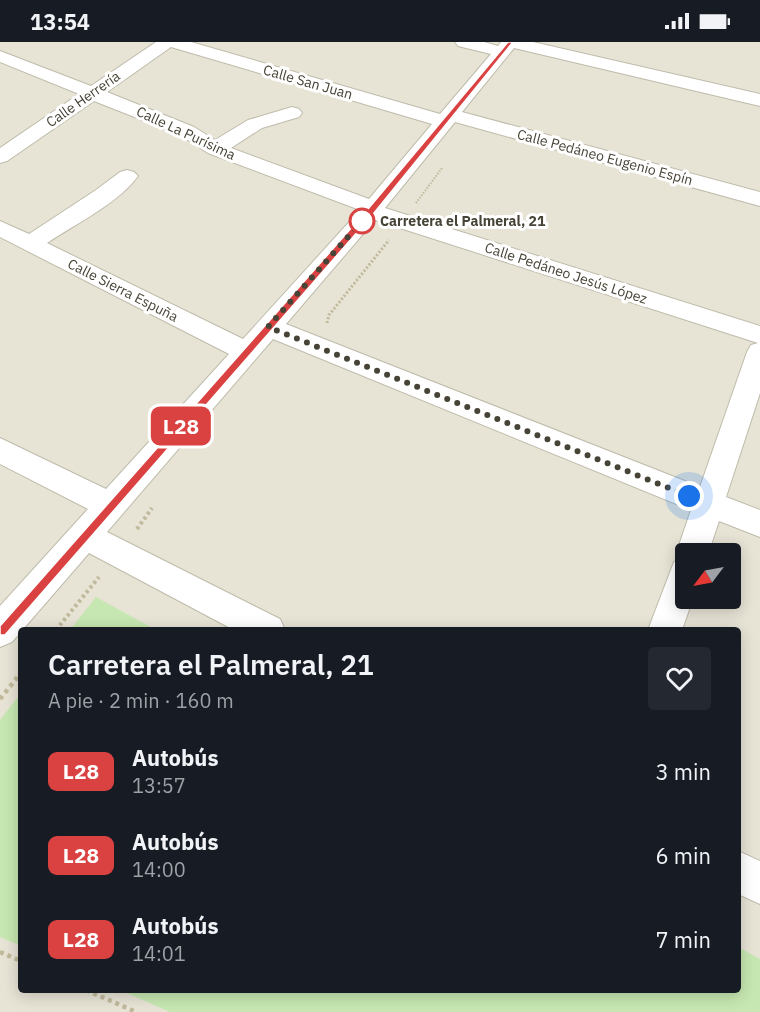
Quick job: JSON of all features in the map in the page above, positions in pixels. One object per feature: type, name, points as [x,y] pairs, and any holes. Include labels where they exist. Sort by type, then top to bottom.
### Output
[{"type":"street","name":"Calle Herrería","points":[[0,157],[167,42]]},
{"type":"street","name":"Calle San Juan","points":[[172,42],[447,118]]},
{"type":"street","points":[[464,42],[508,45],[760,100]]},
{"type":"street","points":[[0,631],[373,209],[508,45]]},
{"type":"street","name":"Calle La Purísima","points":[[0,56],[187,130],[215,149],[373,209]]},
{"type":"street","points":[[215,149],[255,124],[292,113]]},
{"type":"street","name":"Calle Pedáneo Eugenio Espín","points":[[447,118],[760,199]]},
{"type":"street","points":[[31,243],[104,195],[127,176]]},
{"type":"street","name":"Calle Pedáneo Jesús López","points":[[373,209],[760,334]]},
{"type":"street","name":"Calle Sierra Espuña","points":[[0,228],[246,352]]},
{"type":"street","points":[[268,327],[760,524]]},
{"type":"street","points":[[696,543],[760,352]]},
{"type":"street","points":[[0,450],[110,506]]},
{"type":"street","points":[[84,535],[262,627]]},
{"type":"street","points":[[665,627],[675,601]]},
{"type":"street","points":[[741,874],[760,883]]},
{"type":"path","points":[[0,699],[18,677]]},
{"type":"path","points":[[0,952],[18,960]]},
{"type":"path","points":[[93,993],[136,1012]]},
{"type":"shaded area","points":[[0,42],[760,42],[760,1012],[0,1012]]},
{"type":"green space","points":[[96,597],[151,627],[72,627]]},
{"type":"green space","points":[[18,697],[18,945],[0,937],[0,720]]},
{"type":"green space","points":[[741,949],[760,959],[760,1012],[170,1012],[127,993],[741,993]]},
{"type":"bus line","name":"L28","points":[[0,631],[371,211],[510,42]]},
{"type":"place","name":"Carretera el Palmeral, 21","points":[[362,221]]},
{"type":"route","points":[[362,221],[268,327],[689,496]]}]
